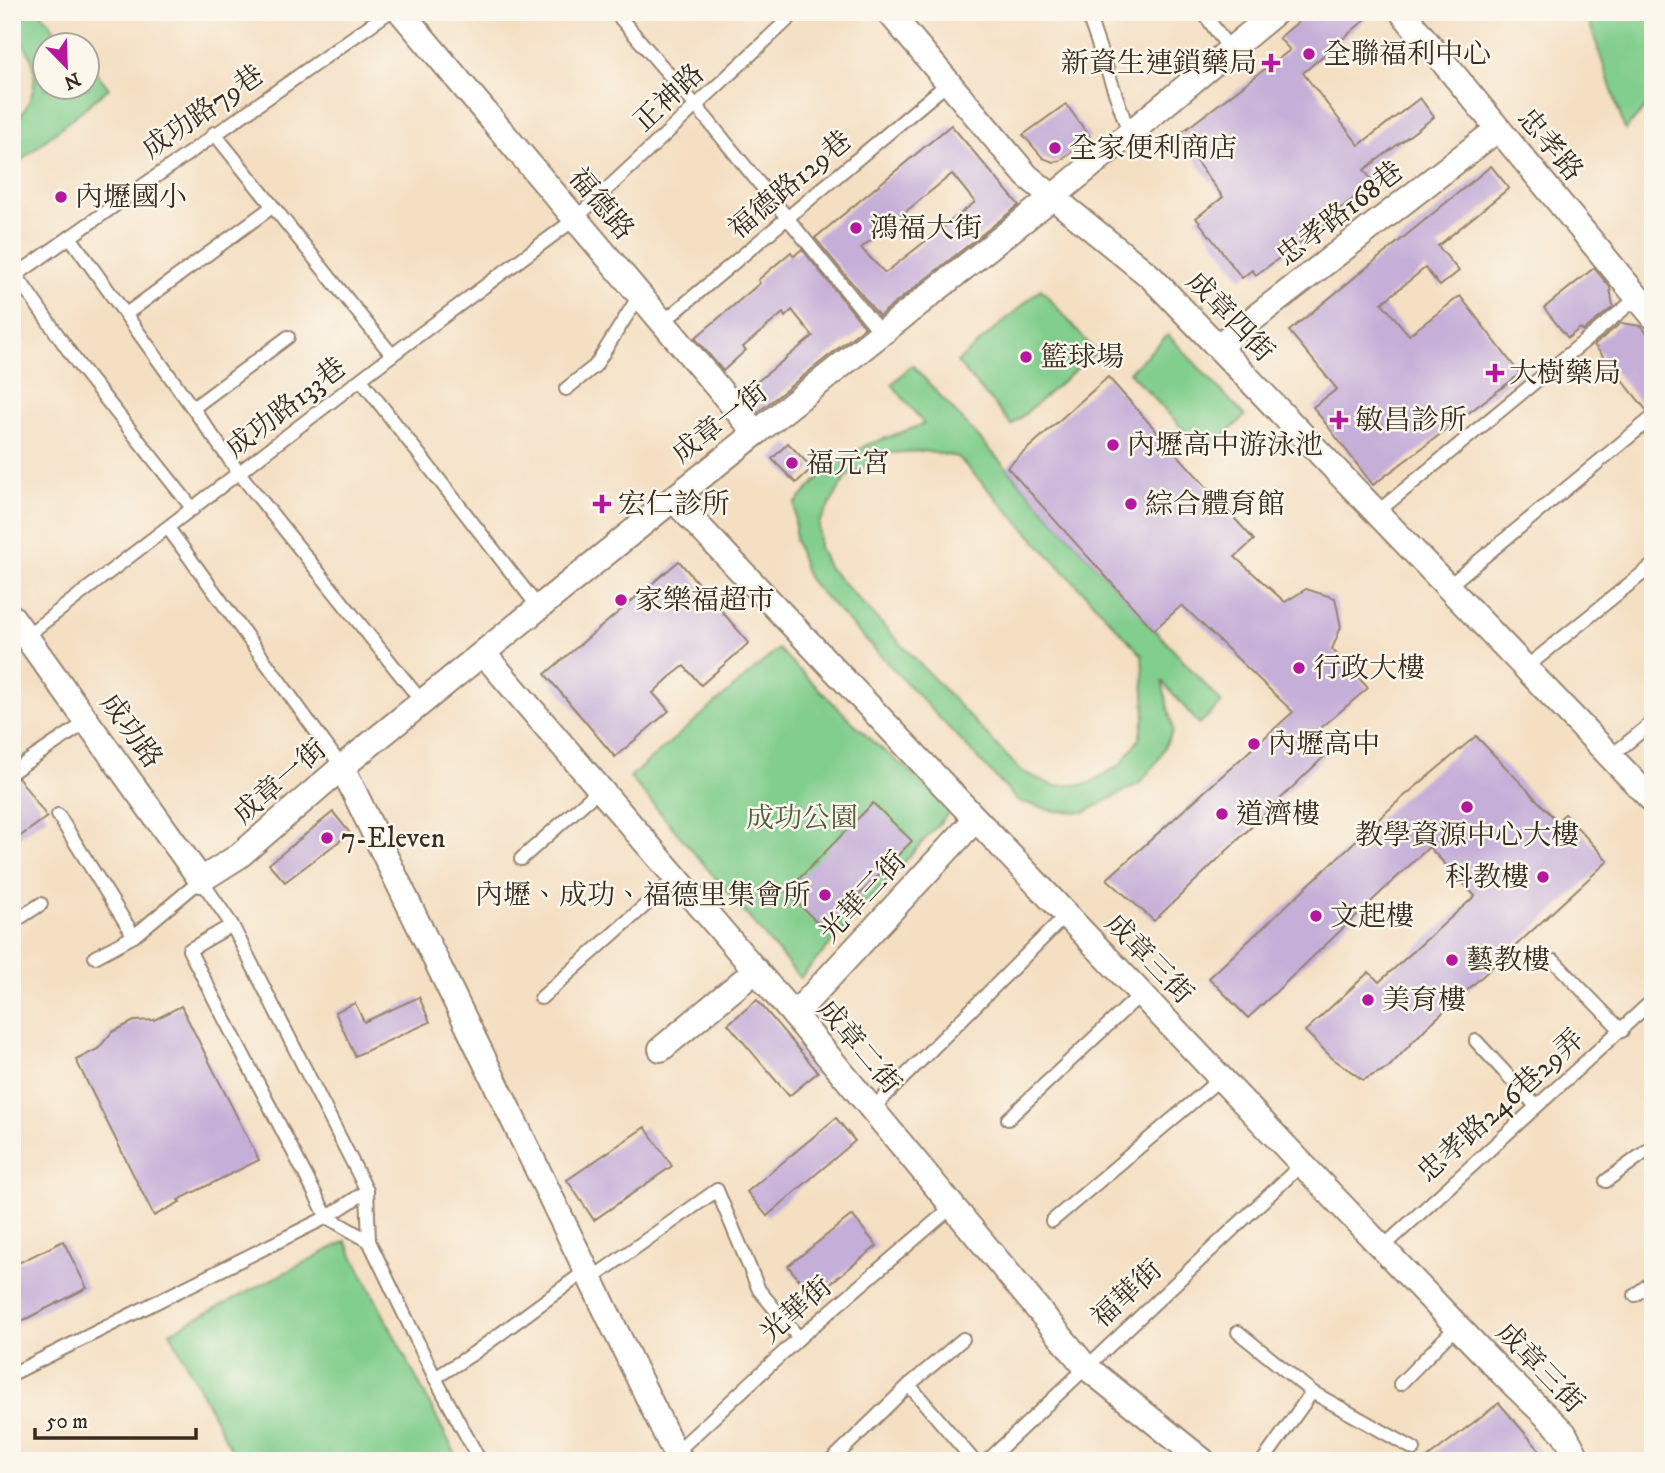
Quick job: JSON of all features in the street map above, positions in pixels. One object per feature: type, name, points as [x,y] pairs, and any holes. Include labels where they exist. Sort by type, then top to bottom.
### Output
[{"type":"street","name":"福德路","points":[[401,12],[756,433]]},
{"type":"street","name":"成章四街","points":[[889,12],[1027,176],[1151,277],[1375,514],[1653,801]]},
{"type":"street","name":"成章一街","points":[[201,880],[239,856],[342,767],[1054,196],[1276,12]]},
{"type":"street","name":"忠孝路","points":[[1402,12],[1645,307]]},
{"type":"street","name":"忠孝路168巷","points":[[1218,346],[1498,129]]},
{"type":"street","name":"成章三街","points":[[673,499],[1382,1248],[1564,1433],[1579,1461]]},
{"type":"street","name":"成功路","points":[[19,626],[201,880]]},
{"type":"street","name":"成章二街","points":[[484,654],[794,1015],[1085,1366],[1203,1461]]},
{"type":"street","points":[[342,767],[678,1457]]},
{"type":"street","name":"光華三街","points":[[794,1015],[975,820]]},
{"type":"street","points":[[661,1049],[756,970]]},
{"type":"lane","name":"成功路79巷","points":[[14,276],[389,12]]},
{"type":"lane","points":[[627,12],[621,19],[789,218],[881,333]]},
{"type":"lane","name":"正神路","points":[[575,219],[796,12]]},
{"type":"lane","points":[[1087,12],[1129,133]]},
{"type":"lane","points":[[1203,12],[1230,50]]},
{"type":"lane","name":"福德路129巷","points":[[662,323],[948,83]]},
{"type":"lane","points":[[214,134],[392,355]]},
{"type":"lane","points":[[126,314],[272,206]]},
{"type":"lane","name":"成功路133巷","points":[[19,626],[168,528],[362,381],[392,355],[575,219]]},
{"type":"lane","points":[[70,237],[240,474],[423,703]]},
{"type":"lane","points":[[14,276],[78,364],[193,509]]},
{"type":"lane","points":[[566,389],[596,366],[639,296]]},
{"type":"lane","points":[[1375,514],[1645,307]]},
{"type":"lane","points":[[193,408],[288,337]]},
{"type":"lane","points":[[362,381],[538,608]]},
{"type":"lane","points":[[1446,588],[1653,417]]},
{"type":"lane","points":[[168,528],[342,767]]},
{"type":"lane","points":[[1524,669],[1653,565]]},
{"type":"lane","points":[[12,772],[88,721]]},
{"type":"lane","points":[[1611,756],[1653,722]]},
{"type":"lane","points":[[521,859],[600,789]]},
{"type":"lane","points":[[58,814],[134,936]]},
{"type":"lane","points":[[541,998],[676,878]]},
{"type":"lane","points":[[95,957],[134,936],[201,880],[232,925],[367,1191],[369,1241],[435,1378],[480,1461]]},
{"type":"lane","points":[[12,923],[41,904]]},
{"type":"lane","points":[[872,1109],[1066,915]]},
{"type":"lane","points":[[232,925],[189,950],[327,1217],[369,1241]]},
{"type":"lane","points":[[1554,961],[1622,1031]]},
{"type":"lane","points":[[1008,1119],[1142,993]]},
{"type":"lane","name":"忠孝路246巷29弄","points":[[1382,1248],[1535,1105],[1622,1031],[1653,1000]]},
{"type":"lane","points":[[1476,1041],[1535,1105]]},
{"type":"lane","points":[[1052,1221],[1221,1078]]},
{"type":"lane","points":[[1606,1181],[1651,1151]]},
{"type":"lane","name":"福華街","points":[[988,1461],[1085,1366],[1302,1164]]},
{"type":"lane","points":[[435,1378],[717,1190],[760,1290],[799,1338]]},
{"type":"lane","points":[[12,1374],[327,1217],[367,1191]]},
{"type":"lane","name":"光華街","points":[[678,1457],[799,1338],[953,1207]]},
{"type":"lane","points":[[1635,1295],[1653,1281]]},
{"type":"lane","points":[[1400,1384],[1457,1326]]},
{"type":"lane","points":[[1238,1332],[1312,1392],[1414,1449]]},
{"type":"lane","points":[[831,1461],[909,1385],[963,1339]]},
{"type":"lane","points":[[909,1385],[974,1461]]},
{"type":"lane","points":[[1263,1461],[1312,1392]]},
{"type":"green space","points":[[12,12],[40,12],[55,32],[32,32],[32,63],[22,43],[12,34]]},
{"type":"green space","points":[[1586,12],[1653,12],[1653,99],[1625,130]]},
{"type":"green space","points":[[102,79],[109,88],[102,94]]},
{"type":"green space","points":[[32,93],[32,102],[92,102],[12,168],[12,124]]},
{"type":"green space","name":"籃球場","points":[[1041,289],[1096,352],[1012,425],[957,362]]},
{"type":"green space","name":"籃球場","points":[[1168,335],[1245,416],[1206,453],[1129,372]]},
{"type":"green space","points":[[912,365],[1222,703],[1199,724],[1162,681],[1173,730],[1158,760],[1140,783],[1085,812],[1055,811],[1018,801],[808,579],[795,539],[795,504],[829,467],[867,445],[924,424],[892,384]],"holes":[[[923,451],[958,457],[1142,655],[1145,714],[1139,739],[1121,764],[1088,784],[1054,786],[1021,771],[828,567],[819,547],[819,523],[846,477],[886,453]]]},
{"type":"green space","name":"成功公園","points":[[778,649],[872,741],[954,807],[800,978],[630,777]]},
{"type":"green space","points":[[346,1241],[459,1461],[237,1461],[170,1332]]},
{"type":"building","points":[[1310,12],[1374,12],[1303,73],[1359,145],[1420,98],[1434,117],[1364,170],[1374,183],[1330,216],[1333,219],[1256,275],[1252,270],[1242,278],[1196,218],[1223,197],[1177,136],[1290,50],[1279,38]]},
{"type":"building","points":[[1066,104],[1090,137],[1061,160],[1053,162],[1043,158],[1023,135]]},
{"type":"building","name":"鴻福大街","points":[[951,125],[1019,205],[879,316],[815,238]],"holes":[[[952,174],[975,202],[885,273],[861,248]]]},
{"type":"building","points":[[1491,166],[1509,188],[1438,246],[1459,271],[1440,286],[1425,268],[1382,303],[1409,335],[1460,296],[1520,374],[1373,485],[1313,407],[1337,389],[1289,331]]},
{"type":"building","name":"鴻福大街","points":[[802,249],[865,327],[758,412],[742,394],[813,336],[792,310],[785,317],[783,313],[743,347],[746,350],[723,371],[695,338],[760,283],[758,280],[791,252],[794,256]]},
{"type":"building","points":[[1594,268],[1610,287],[1613,307],[1583,331],[1580,328],[1568,338],[1544,308]]},
{"type":"building","points":[[1621,323],[1641,326],[1653,340],[1653,408],[1647,411],[1594,345]]},
{"type":"building","points":[[1108,377],[1254,540],[1235,557],[1285,602],[1306,589],[1335,598],[1341,627],[1332,649],[1368,688],[1315,733],[1332,749],[1154,921],[1107,879],[1293,712],[1182,605],[1154,630],[1007,467]]},
{"type":"building","name":"福元宮","points":[[788,443],[812,468],[796,483],[772,459]]},
{"type":"building","points":[[679,561],[749,643],[701,685],[684,666],[670,677],[653,693],[669,711],[615,757],[545,674]]},
{"type":"building","points":[[1476,736],[1557,821],[1565,814],[1608,861],[1426,1028],[1388,1068],[1363,1080],[1332,1058],[1305,1031],[1369,972],[1379,982],[1475,896],[1429,847],[1248,1018],[1209,978],[1395,804]]},
{"type":"building","points":[[19,778],[47,817],[19,837],[12,827],[12,781]]},
{"type":"building","points":[[873,803],[912,841],[825,930],[786,892]]},
{"type":"building","points":[[333,812],[350,833],[285,882],[269,864]]},
{"type":"building","points":[[419,997],[430,1022],[355,1056],[335,1012],[355,1003],[364,1022]]},
{"type":"building","points":[[757,1000],[818,1072],[789,1096],[728,1024]]},
{"type":"building","points":[[181,1006],[259,1160],[178,1200],[180,1202],[154,1216],[76,1060],[98,1049],[112,1032],[134,1021],[154,1020]]},
{"type":"building","points":[[836,1118],[855,1141],[767,1216],[747,1192]]},
{"type":"building","points":[[645,1127],[672,1166],[594,1220],[567,1180]]},
{"type":"building","points":[[852,1215],[877,1246],[813,1297],[788,1266]]},
{"type":"building","points":[[63,1241],[87,1288],[12,1326],[12,1266]]},
{"type":"building","points":[[1499,1403],[1549,1461],[1423,1461]]},
{"type":"place","name":"全聯福利中心","points":[[1309,54]]},
{"type":"place","name":"新資生連鎖藥局","points":[[1271,63]]},
{"type":"place","name":"全家便利商店","points":[[1055,148]]},
{"type":"place","name":"內壢國小","points":[[61,197]]},
{"type":"place","name":"鴻福大街","points":[[856,228]]},
{"type":"place","name":"籃球場","points":[[1026,357]]},
{"type":"place","name":"大樹藥局","points":[[1495,373]]},
{"type":"place","name":"敏昌診所","points":[[1339,420]]},
{"type":"place","name":"內壢高中游泳池","points":[[1113,445]]},
{"type":"place","name":"福元宮","points":[[792,463]]},
{"type":"place","name":"宏仁診所","points":[[602,504]]},
{"type":"place","name":"綜合體育館","points":[[1131,504]]},
{"type":"place","name":"家樂福超市","points":[[621,600]]},
{"type":"place","name":"行政大樓","points":[[1299,668]]},
{"type":"place","name":"內壢高中","points":[[1254,744]]},
{"type":"place","name":"教學資源中心大樓","points":[[1467,807]]},
{"type":"place","name":"道濟樓","points":[[1222,814]]},
{"type":"place","name":"7-Eleven","points":[[327,838]]},
{"type":"place","name":"科教樓","points":[[1543,877]]},
{"type":"place","name":"內壢、成功、福德里集會所","points":[[825,895]]},
{"type":"place","name":"文起樓","points":[[1316,916]]},
{"type":"place","name":"藝教樓","points":[[1452,960]]},
{"type":"place","name":"美育樓","points":[[1368,1000]]}]
